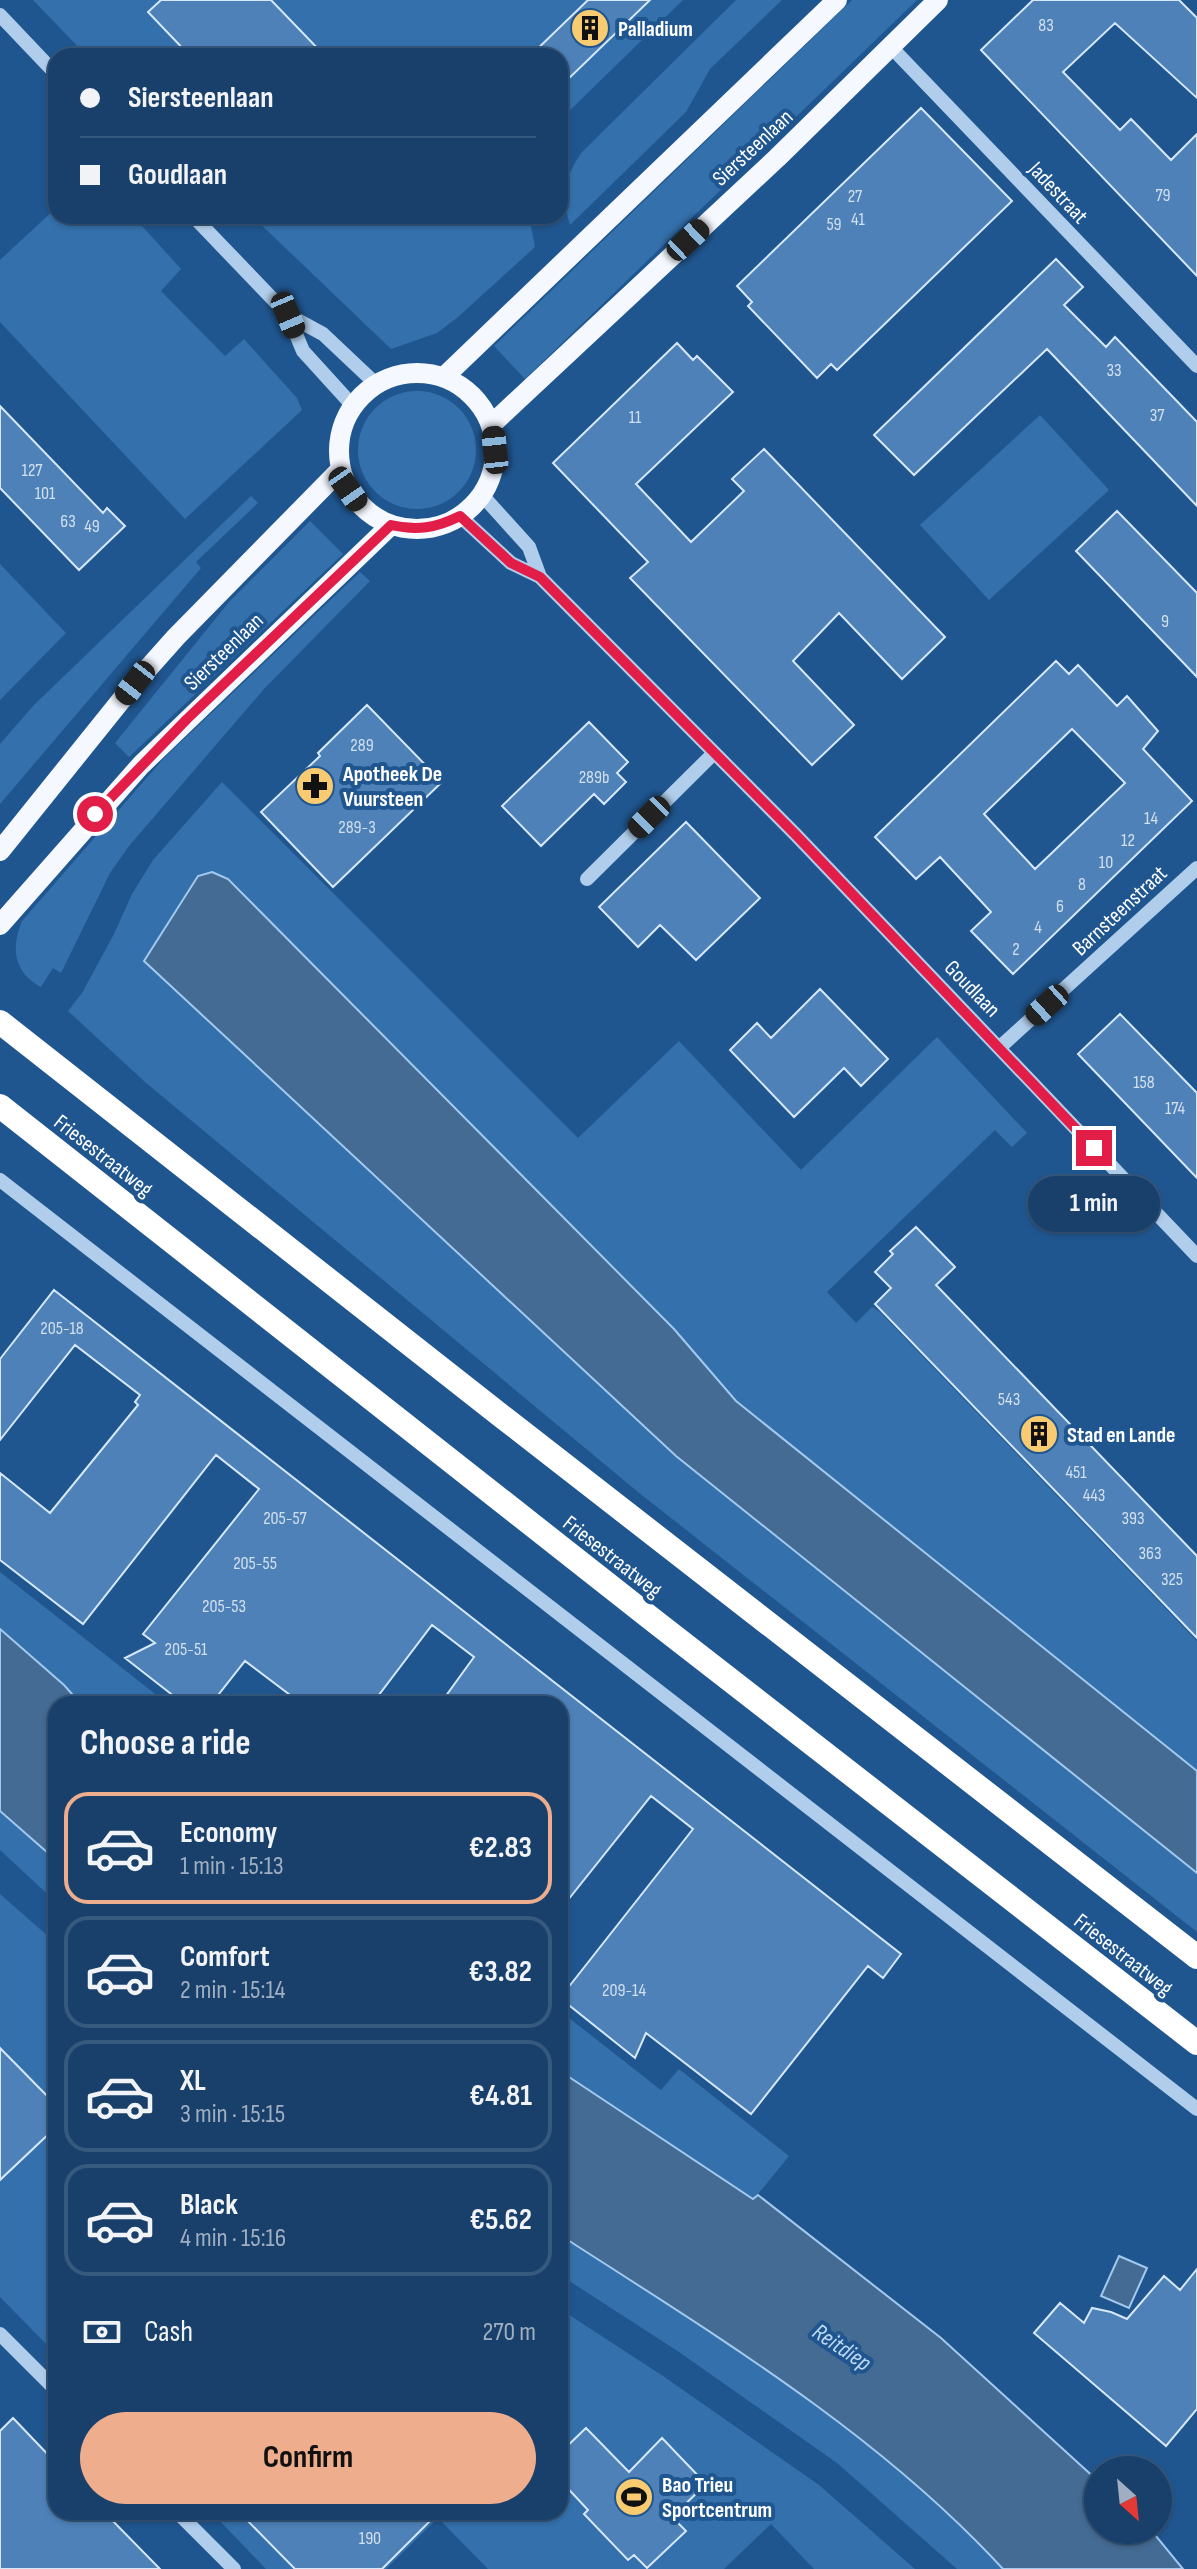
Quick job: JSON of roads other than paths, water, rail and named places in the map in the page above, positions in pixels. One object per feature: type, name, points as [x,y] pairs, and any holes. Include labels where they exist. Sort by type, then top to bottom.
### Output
[{"type":"highway","name":"Friesestraatweg","points":[[0,1022],[1197,1957]]},
{"type":"highway","name":"Friesestraatweg","points":[[0,1106],[1197,2043]]},
{"type":"main road","name":"Siersteenlaan","points":[[444,377],[837,0]]},
{"type":"main road","name":"Siersteenlaan","points":[[491,425],[777,158],[938,0]]},
{"type":"main road","points":[[412,373],[444,377],[470,393],[481,405],[491,425],[494,465],[482,495],[460,516],[429,528],[391,525],[369,513],[348,489],[341,469],[339,444],[342,428],[353,406],[376,384],[397,375],[412,373]]},
{"type":"main road","name":"Siersteenlaan","points":[[0,851],[135,683],[176,637],[341,469]]},
{"type":"main road","name":"Siersteenlaan","points":[[0,925],[141,765],[391,525]]},
{"type":"street","points":[[0,15],[48,66]]},
{"type":"street","name":"Jadestraat","points":[[891,47],[1197,366]]},
{"type":"street","points":[[201,224],[288,315],[323,334],[376,384]]},
{"type":"street","points":[[288,315],[303,351],[353,406]]},
{"type":"street","name":"Goudlaan","points":[[482,495],[529,547],[540,577]]},
{"type":"street","name":"Goudlaan","points":[[460,516],[511,563],[540,577],[714,753],[1197,1256]]},
{"type":"street","points":[[587,879],[714,753]]},
{"type":"street","name":"Barnsteenstraat","points":[[999,1048],[1197,868]]},
{"type":"street","points":[[0,1180],[1197,2109]]},
{"type":"street","points":[[0,2334],[48,2382]]},
{"type":"street","points":[[185,2520],[234,2569]]},
{"type":"water","points":[[212,872],[228,879],[674,1329],[736,1401],[1197,1771],[1197,1873],[676,1456],[144,961],[198,876]]},
{"type":"water","points":[[0,1629],[74,1696],[48,1696],[48,1853],[0,1811]]},
{"type":"water","name":"Reitdiep","points":[[568,2076],[753,2199],[758,2195],[941,2338],[1084,2468],[1084,2544],[1162,2544],[1183,2569],[1003,2569],[903,2474],[793,2388],[568,2240]]},
{"type":"water","points":[[1119,2256],[1147,2268],[1129,2308],[1101,2296]]},
{"type":"place","name":"Palladium","points":[[590,28]]},
{"type":"place","name":"Apotheek De Vuursteen","points":[[315,786]]},
{"type":"place","name":"Stad en Lande","points":[[1039,1434]]},
{"type":"place","name":"Bao Trieu Sportcentrum","points":[[634,2497]]}]
